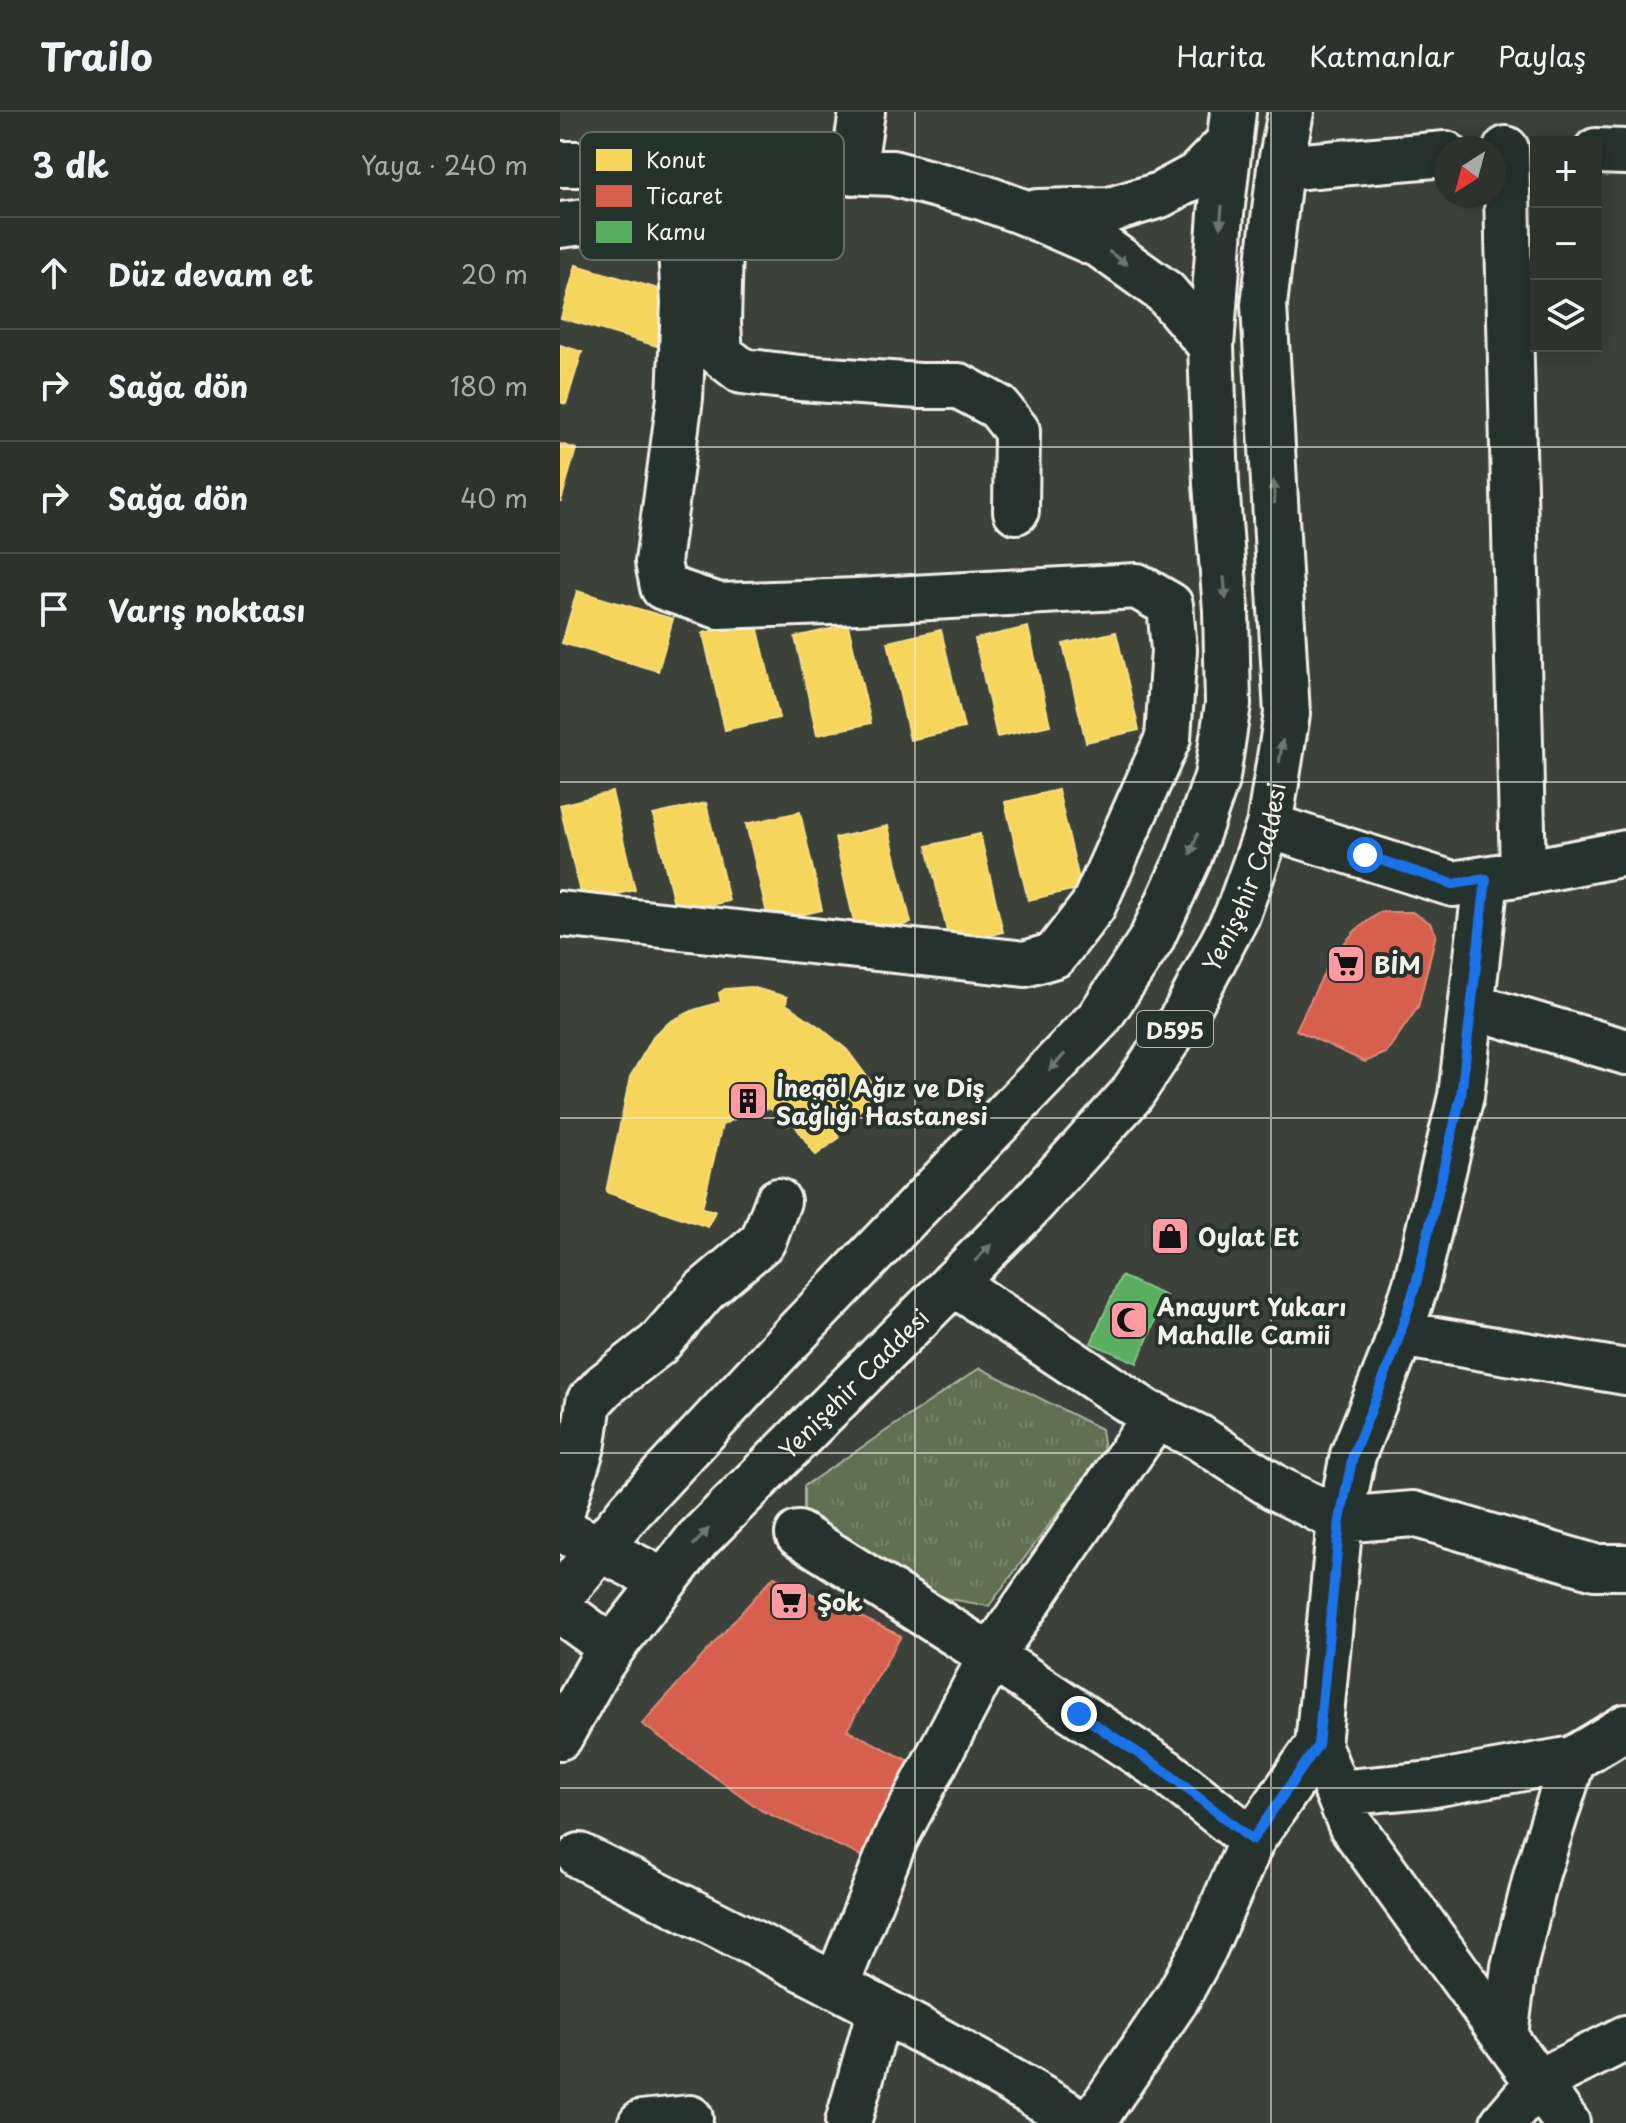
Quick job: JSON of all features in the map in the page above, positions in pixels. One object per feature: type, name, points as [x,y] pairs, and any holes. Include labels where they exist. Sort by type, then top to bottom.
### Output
[{"type":"main road","points":[[853,172],[862,112]]},
{"type":"main road","name":"Yenişehir Caddesi","points":[[560,1737],[612,1648],[697,1540],[1029,1207],[1131,1095],[1185,1014],[1237,915],[1269,826],[1287,714],[1264,305],[1280,168],[1291,112]]},
{"type":"main road","points":[[1023,212],[1110,210],[1160,195],[1197,175],[1231,126]]},
{"type":"main road","name":"D595","points":[[560,1597],[631,1510],[775,1355],[1099,1018],[1151,940],[1189,857],[1217,777],[1228,704],[1226,610],[1216,484],[1211,346],[1231,126]]},
{"type":"main road","points":[[1512,150],[1504,876],[1472,1006],[1461,1096],[1416,1284],[1393,1355],[1353,1455],[1340,1520],[1318,1745],[1351,1825],[1567,2123]]},
{"type":"main road","points":[[1602,151],[1626,152]]},
{"type":"main road","points":[[1280,168],[1434,155]]},
{"type":"main road","points":[[560,164],[580,164]]},
{"type":"main road","points":[[844,172],[892,173],[982,197],[1101,246],[1165,292],[1211,346]]},
{"type":"main road","points":[[560,225],[580,222]]},
{"type":"main road","points":[[560,914],[1025,964],[1055,955],[1093,906],[1168,738],[1174,650],[1170,605],[1137,586],[719,606],[663,587],[658,562],[680,398],[684,303],[682,260]]},
{"type":"main road","points":[[720,260],[720,354],[742,371],[800,378],[959,386],[998,407],[1017,431],[1016,511]]},
{"type":"main road","points":[[1269,826],[1453,884],[1626,853]]},
{"type":"main road","points":[[1472,1006],[1626,1052]]},
{"type":"main road","points":[[560,1517],[583,1443],[589,1402],[605,1385],[658,1344],[704,1291],[763,1241],[778,1201]]},
{"type":"main road","points":[[953,1283],[1156,1416],[1198,1437],[1276,1488],[1340,1520],[1413,1514],[1595,1567],[1626,1567]]},
{"type":"main road","points":[[1400,1334],[1626,1372]]},
{"type":"main road","points":[[836,1986],[895,1839],[991,1656],[1156,1416]]},
{"type":"main road","points":[[560,1529],[664,1581]]},
{"type":"main road","points":[[798,1534],[1165,1771],[1252,1840]]},
{"type":"main road","points":[[560,1610],[612,1648]]},
{"type":"main road","points":[[1338,1793],[1434,1784],[1573,1759],[1626,1727]]},
{"type":"main road","points":[[1092,2123],[1176,2000],[1204,1949],[1252,1840],[1318,1745]]},
{"type":"main road","points":[[1505,2035],[1514,1967],[1537,1873],[1573,1759]]},
{"type":"main road","points":[[580,1856],[909,2023],[1083,2123]]},
{"type":"main road","points":[[848,2123],[880,2009]]},
{"type":"main road","points":[[1503,2123],[1538,2082],[1626,2038]]},
{"type":"main road","points":[[641,2123],[690,2118]]},
{"type":"green space","points":[[980,1368],[1101,1429],[1104,1451],[989,1606],[933,1596],[804,1515],[804,1486]]},
{"type":"building: Konut","points":[[576,265],[672,293],[657,346],[561,318]]},
{"type":"building: Konut","points":[[560,345],[582,352],[566,404],[560,402]]},
{"type":"building: Konut","points":[[560,444],[576,449],[561,501],[560,501]]},
{"type":"building: Konut","points":[[577,591],[673,619],[658,671],[562,643]]},
{"type":"building: Konut","points":[[756,621],[779,718],[725,730],[703,633]]},
{"type":"building: Konut","points":[[848,625],[871,723],[817,735],[795,637]]},
{"type":"building: Konut","points":[[1028,627],[1050,725],[997,737],[975,639]]},
{"type":"building: Konut","points":[[941,630],[964,728],[910,740],[888,642]]},
{"type":"building: Konut","points":[[1116,632],[1139,730],[1086,742],[1063,644]]},
{"type":"building: Konut","points":[[1058,790],[1081,888],[1028,900],[1005,802]]},
{"type":"building: Konut","points":[[612,792],[635,890],[582,902],[560,805]]},
{"type":"building: Konut","points":[[706,803],[729,901],[676,912],[653,815]]},
{"type":"building: Konut","points":[[800,812],[822,910],[769,922],[746,824]]},
{"type":"building: Konut","points":[[888,826],[911,923],[857,935],[835,838]]},
{"type":"building: Konut","points":[[980,834],[1003,932],[950,944],[927,846]]},
{"type":"building: Konut","name":"İnegöl Ağız ve Diş Sağlığı Hastanesi","points":[[751,987],[787,997],[786,1004],[847,1050],[880,1094],[835,1130],[839,1138],[816,1155],[793,1123],[787,1126],[771,1109],[757,1108],[722,1125],[702,1208],[715,1211],[708,1227],[606,1192],[630,1077],[655,1034],[671,1021],[721,1002],[719,993],[725,989]]},
{"type":"building: Ticaret","points":[[1380,912],[1412,912],[1430,923],[1436,934],[1418,1007],[1386,1053],[1365,1062],[1296,1030],[1332,957],[1356,930]]},
{"type":"building: Ticaret","points":[[774,1576],[901,1636],[847,1730],[921,1767],[870,1860],[762,1811],[642,1724]]},
{"type":"building: Kamu","name":"Anayurt Yukarı Mahalle Camii","points":[[1121,1276],[1166,1296],[1137,1363],[1091,1343]]},
{"type":"place","name":"BİM","points":[[1346,964]]},
{"type":"place","name":"İnegöl Ağız ve Diş Sağlığı Hastanesi","points":[[748,1101]]},
{"type":"place","name":"Oylat Et","points":[[1170,1236]]},
{"type":"place","name":"Anayurt Yukarı Mahalle Camii","points":[[1129,1320]]},
{"type":"place","name":"Şok","points":[[789,1601]]},
{"type":"route","points":[[1079,1714],[1165,1771],[1252,1840],[1318,1745],[1340,1520],[1353,1455],[1393,1355],[1416,1284],[1461,1096],[1486,879],[1453,884],[1365,855]]}]
